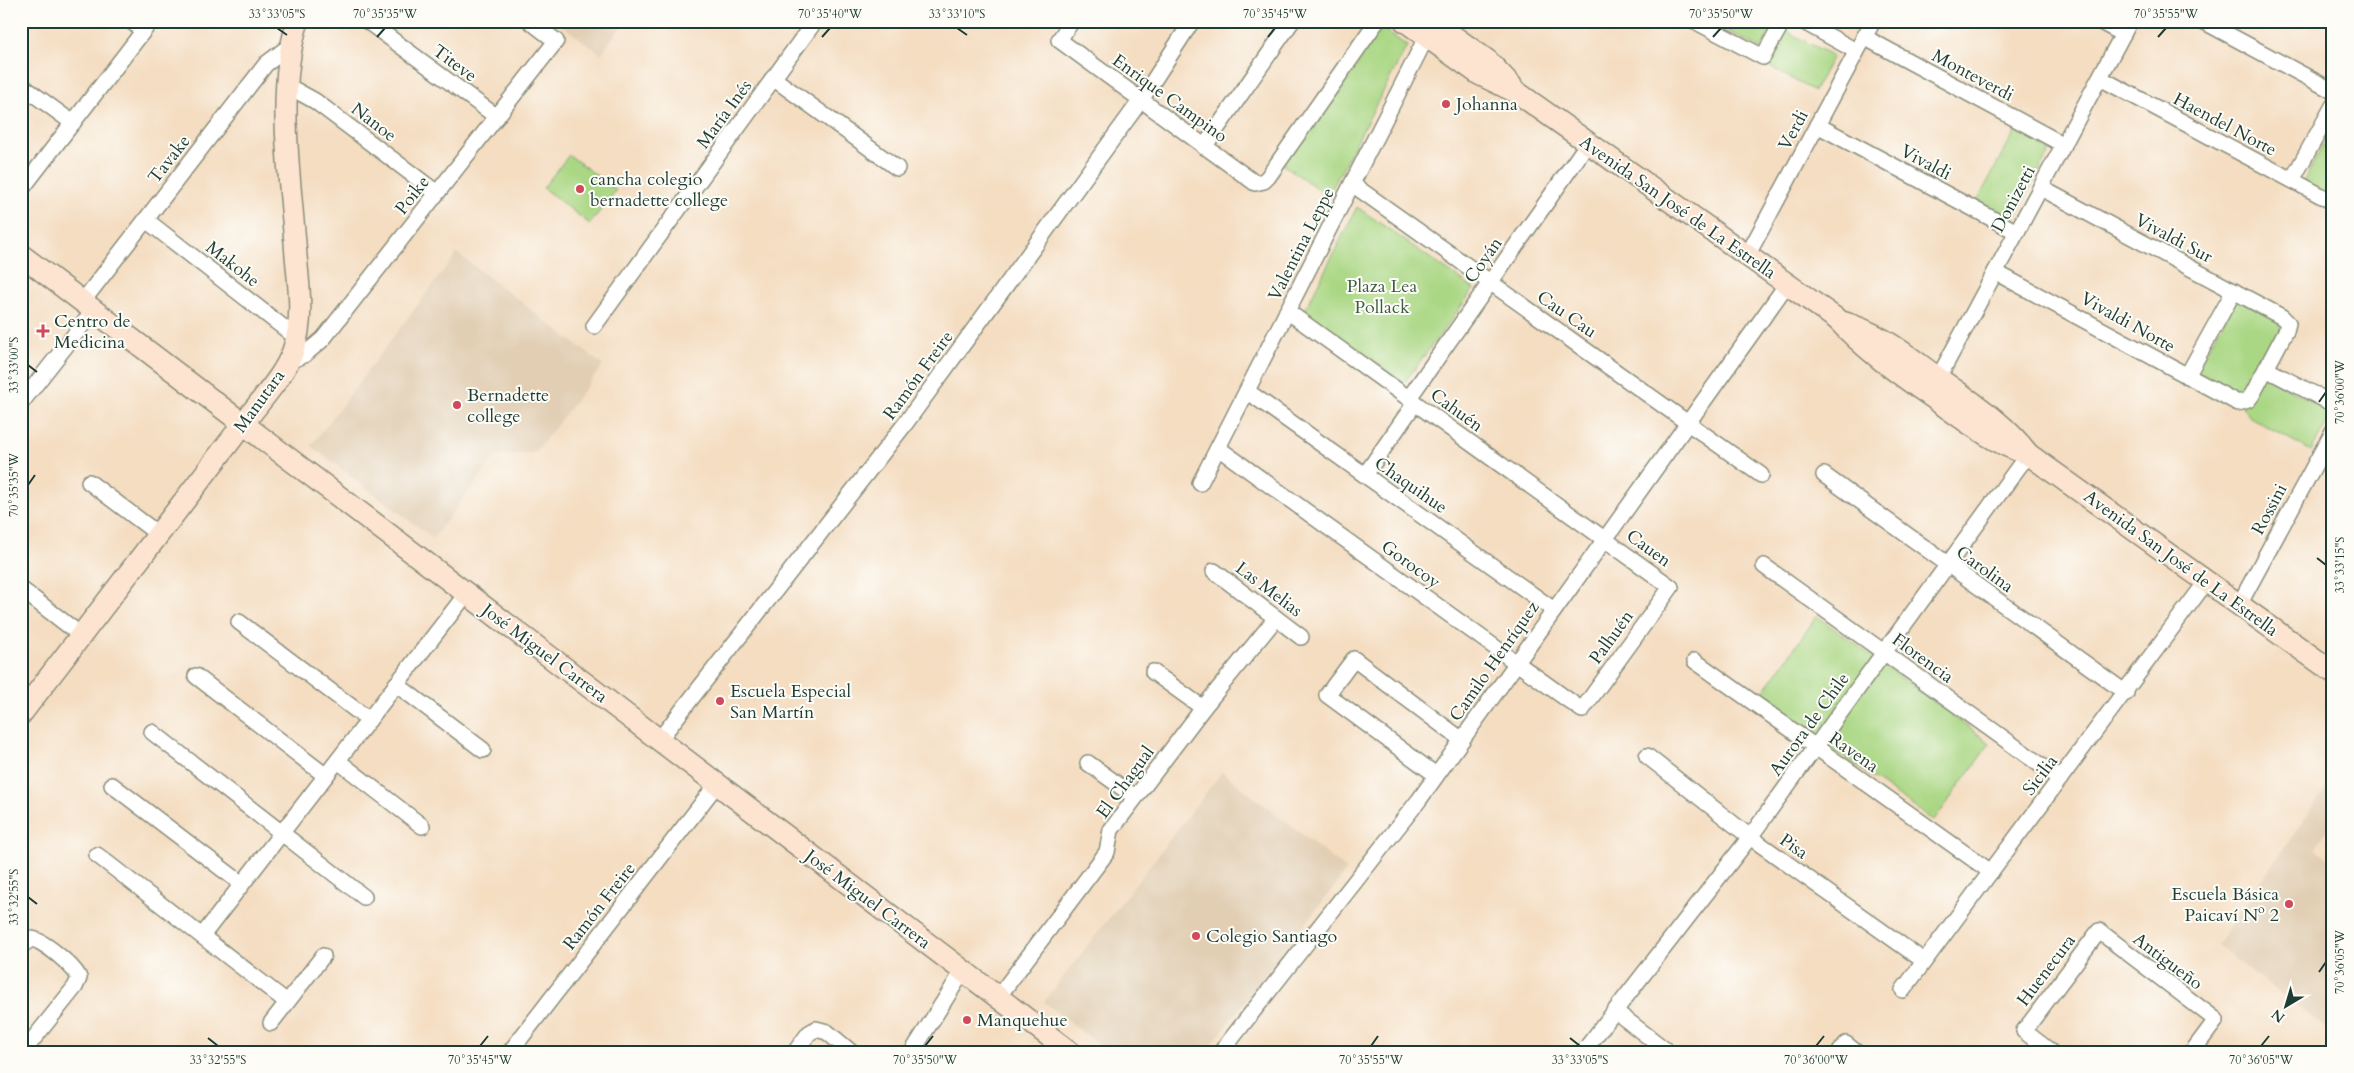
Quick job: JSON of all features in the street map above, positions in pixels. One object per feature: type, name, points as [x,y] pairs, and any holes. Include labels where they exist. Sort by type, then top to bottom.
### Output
[{"type":"main road","name":"Manutara","points":[[21,714],[243,424],[288,362],[296,338],[300,304],[286,104],[286,85],[291,45],[298,21]]},
{"type":"main road","name":"Avenida San José de La Estrella","points":[[1405,21],[1432,26],[1488,62],[1518,93],[1838,320],[1861,327],[1884,338],[1934,387],[2008,430],[2028,454],[2333,672]]},
{"type":"main road","name":"José Miguel Carrera","points":[[21,255],[1070,1052]]},
{"type":"street","points":[[21,190],[147,26],[131,21]]},
{"type":"street","name":"Titeve","points":[[367,21],[497,117]]},
{"type":"street","name":"Poike","points":[[288,362],[304,355],[322,339],[556,41],[530,21]]},
{"type":"street","name":"María Inés","points":[[594,326],[815,21]]},
{"type":"street","name":"Enrique Campino","points":[[1072,21],[1059,40],[1250,181],[1260,183],[1268,177],[1377,21]]},
{"type":"street","points":[[1204,147],[1292,21]]},
{"type":"street","points":[[1695,21],[1763,57],[1783,21]]},
{"type":"street","points":[[1802,21],[1856,51]]},
{"type":"street","name":"Verdi","points":[[1747,256],[1873,21]]},
{"type":"street","points":[[2099,21],[2127,28]]},
{"type":"street","points":[[2204,21],[2333,91]]},
{"type":"street","name":"Ramón Freire","points":[[659,740],[905,424],[1141,100],[1186,23]]},
{"type":"street","name":"Valentina Leppe","points":[[1200,483],[1432,26]]},
{"type":"street","name":"Donizetti","points":[[1934,387],[2127,28]]},
{"type":"street","name":"Monteverdi","points":[[1864,37],[2064,145]]},
{"type":"street","name":"Tavake","points":[[21,403],[146,220],[266,64],[291,45]]},
{"type":"street","points":[[774,78],[897,168]]},
{"type":"street","name":"Haendel Norte","points":[[2100,78],[2333,202]]},
{"type":"street","points":[[21,85],[73,123]]},
{"type":"street","name":"Nanoe","points":[[286,85],[315,101],[437,193]]},
{"type":"street","points":[[2292,180],[2333,106]]},
{"type":"street","name":"Vivaldi","points":[[1817,125],[2017,232]]},
{"type":"street","name":"Coyán","points":[[1365,476],[1490,282],[1588,143]]},
{"type":"street","name":"Cau Cau","points":[[1352,184],[1761,475]]},
{"type":"street","name":"Vivaldi Sur","points":[[2041,188],[2282,317],[2288,323],[2286,331],[2266,369]]},
{"type":"street","name":"Makohe","points":[[146,220],[296,338]]},
{"type":"street","name":"Vivaldi Norte","points":[[1995,272],[2233,401],[2243,402],[2252,395],[2266,369]]},
{"type":"street","name":"Camilo Henríquez","points":[[1221,1052],[1400,825],[1787,284]]},
{"type":"street","points":[[2187,376],[2234,291]]},
{"type":"street","name":"Cahuén","points":[[1288,311],[1604,539]]},
{"type":"street","points":[[2266,369],[2333,404]]},
{"type":"street","name":"Chaquihue","points":[[1247,391],[1554,610]]},
{"type":"street","name":"Rossini","points":[[2239,605],[2333,431]]},
{"type":"street","name":"Gorocoy","points":[[1218,448],[1582,710]]},
{"type":"street","name":"Aurora de Chile","points":[[1583,1052],[1750,837],[2028,454]]},
{"type":"street","name":"Carolina","points":[[1824,475],[2126,693]]},
{"type":"street","points":[[89,482],[158,534]]},
{"type":"street","name":"Cauen","points":[[1604,539],[1671,587]]},
{"type":"street","name":"Florencia","points":[[1764,566],[2060,779]]},
{"type":"street","name":"Las Melias","points":[[1214,571],[1301,637]]},
{"type":"street","name":"Sicilia","points":[[1903,990],[2126,693],[2206,582]]},
{"type":"street","name":"Palhuén","points":[[1582,710],[1671,587]]},
{"type":"street","points":[[21,590],[82,636]]},
{"type":"street","points":[[202,936],[467,593]]},
{"type":"street","name":"El Chagual","points":[[998,997],[1107,852],[1111,830],[1203,708],[1276,618]]},
{"type":"street","points":[[239,622],[369,720]]},
{"type":"street","points":[[1436,776],[1327,695],[1354,660],[1462,740]]},
{"type":"street","name":"Ravena","points":[[1695,661],[1991,872]]},
{"type":"street","points":[[1153,672],[1203,708]]},
{"type":"street","points":[[196,676],[326,776]]},
{"type":"street","points":[[396,684],[483,750]]},
{"type":"street","points":[[152,732],[364,897]]},
{"type":"street","name":"Pisa","points":[[1647,756],[1750,837],[1924,960]]},
{"type":"street","points":[[338,760],[422,826]]},
{"type":"street","points":[[1088,763],[1135,798]]},
{"type":"street","name":"Ramón Freire","points":[[510,1052],[717,784]]},
{"type":"street","points":[[112,785],[242,884]]},
{"type":"street","points":[[97,855],[287,1002]]},
{"type":"street","name":"Antigueño","points":[[2098,931],[2216,1020],[2192,1052]]},
{"type":"street","name":"Huenecura","points":[[2051,1052],[2024,1031],[2098,931]]},
{"type":"street","points":[[21,946],[31,939],[40,941],[75,970],[79,978],[75,987],[23,1052]]},
{"type":"street","points":[[271,1022],[322,956]]},
{"type":"street","points":[[912,1052],[963,971]]},
{"type":"street","points":[[1615,1011],[1668,1052]]},
{"type":"street","points":[[795,1052],[809,1033],[816,1029],[827,1032],[851,1052]]},
{"type":"street","points":[[1840,1052],[1846,1044],[1856,1052]]},
{"type":"shaded area","points":[[556,21],[625,21],[601,54]]},
{"type":"shaded area","name":"Bernadette college","points":[[457,253],[603,365],[536,452],[495,457],[433,538],[311,446]]},
{"type":"shaded area","name":"Colegio Santiago","points":[[1222,772],[1347,870],[1206,1052],[1108,1052],[1044,1002]]},
{"type":"shaded area","name":"Escuela Básica Paicaví Nº 2","points":[[2333,778],[2333,822],[2315,848],[2333,862],[2333,1034],[2217,945]]},
{"type":"green space","points":[[1709,21],[1776,21],[1761,49]]},
{"type":"green space","points":[[1379,26],[1407,46],[1328,196],[1282,164]]},
{"type":"green space","points":[[1784,30],[1833,56],[1814,91],[1765,64]]},
{"type":"green space","points":[[2333,126],[2333,211],[2298,192]]},
{"type":"green space","points":[[2015,131],[2050,150],[2013,220],[1977,201]]},
{"type":"green space","name":"cancha colegio bernadette college","points":[[569,155],[616,190],[590,224],[543,188]]},
{"type":"green space","name":"Plaza Lea Pollack","points":[[1357,207],[1474,289],[1404,383],[1303,314]]},
{"type":"green space","points":[[2239,300],[2285,322],[2258,373],[2333,412],[2311,451],[2250,417],[2236,396],[2195,372],[2235,301]]},
{"type":"green space","points":[[1817,616],[1990,743],[1934,821],[1759,698]]},
{"type":"place","name":"Johanna","points":[[1446,104]]},
{"type":"place","name":"cancha colegio bernadette college","points":[[580,189]]},
{"type":"place","name":"Centro de Medicina","points":[[43,331]]},
{"type":"place","name":"Bernadette college","points":[[457,405]]},
{"type":"place","name":"Escuela Especial San Martín","points":[[720,701]]},
{"type":"place","name":"Escuela Básica Paicaví Nº 2","points":[[2289,904]]},
{"type":"place","name":"Colegio Santiago","points":[[1196,936]]},
{"type":"place","name":"Manquehue","points":[[967,1020]]}]
